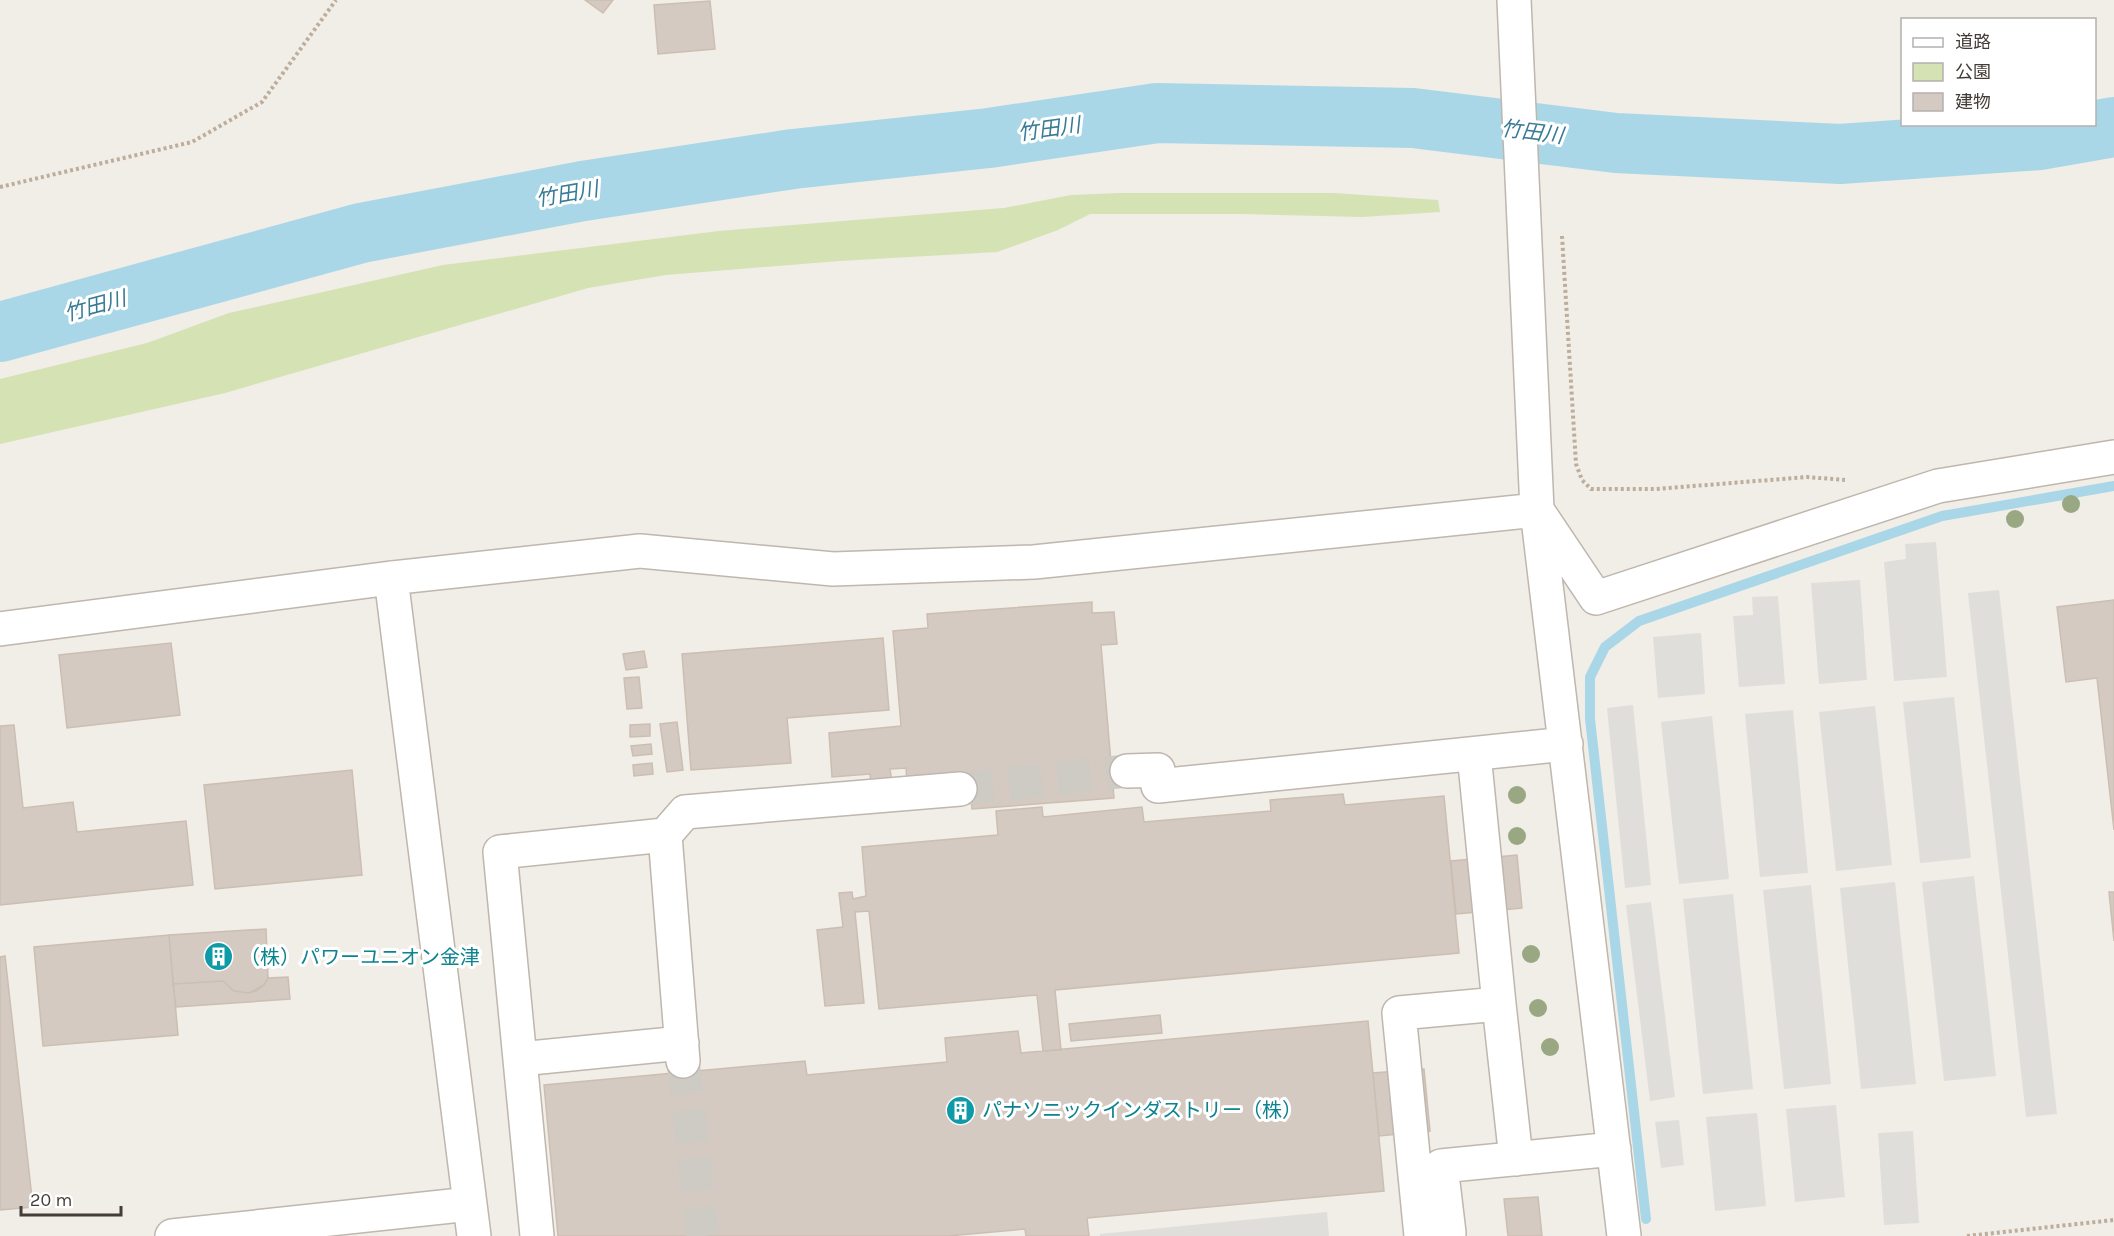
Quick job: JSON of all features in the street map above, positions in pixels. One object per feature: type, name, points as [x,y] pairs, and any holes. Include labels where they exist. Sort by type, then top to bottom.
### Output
[{"type":"street","points":[[1514,0],[1537,510],[1624,1236]]},
{"type":"street","points":[[1537,510],[1596,598],[1938,486],[2114,457]]},
{"type":"street","points":[[0,628],[391,578],[640,551],[833,569],[1034,562],[1537,510]]},
{"type":"street","points":[[391,578],[474,1236]]},
{"type":"street","points":[[1127,771],[1158,770],[1158,786],[1566,744]]},
{"type":"street","points":[[1474,754],[1516,1159]]},
{"type":"street","points":[[537,1236],[501,852],[665,835],[685,812],[960,789]]},
{"type":"street","points":[[520,1059],[682,1052],[665,835]]},
{"type":"street","points":[[1499,1004],[1399,1013],[1422,1236],[1449,1233],[1441,1166],[1614,1149]]},
{"type":"street","points":[[172,1236],[470,1204]]},
{"type":"path","points":[[0,188],[192,142],[262,102],[336,0]]},
{"type":"path","points":[[1562,236],[1576,464],[1582,480],[1591,489],[1656,489],[1807,477],[1851,480]]},
{"type":"path","points":[[1967,1236],[2114,1220]]},
{"type":"green space","points":[[1333,193],[1438,200],[1440,212],[1362,217],[1090,214],[1058,230],[997,252],[839,261],[666,275],[588,288],[225,393],[0,444],[0,379],[147,343],[229,313],[443,265],[719,231],[1004,208],[1071,195]]},
{"type":"shaded area","points":[[1936,542],[1947,677],[1894,681],[1884,562],[1906,559],[1905,544]]},
{"type":"shaded area","points":[[1860,580],[1867,680],[1819,684],[1811,583]]},
{"type":"shaded area","points":[[1999,590],[2057,1114],[2026,1117],[1968,593]]},
{"type":"shaded area","points":[[1778,596],[1785,684],[1739,687],[1733,616],[1753,615],[1752,597]]},
{"type":"shaded area","points":[[1701,633],[1705,694],[1658,698],[1653,637]]},
{"type":"shaded area","points":[[1954,697],[1971,858],[1920,863],[1903,702]]},
{"type":"shaded area","points":[[1633,705],[1651,885],[1625,888],[1607,708]]},
{"type":"shaded area","points":[[1875,706],[1892,865],[1836,871],[1819,712]]},
{"type":"shaded area","points":[[1793,710],[1808,873],[1760,877],[1745,714]]},
{"type":"shaded area","points":[[1712,716],[1729,879],[1679,884],[1661,722]]},
{"type":"shaded area","points":[[1974,876],[1996,1076],[1944,1081],[1922,882]]},
{"type":"shaded area","points":[[1895,882],[1916,1084],[1861,1089],[1840,888]]},
{"type":"shaded area","points":[[1811,885],[1831,1084],[1784,1089],[1763,890]]},
{"type":"shaded area","points":[[1733,894],[1753,1089],[1703,1094],[1683,899]]},
{"type":"shaded area","points":[[1651,902],[1675,1097],[1650,1101],[1626,905]]},
{"type":"shaded area","points":[[1836,1105],[1845,1197],[1795,1202],[1786,1109]]},
{"type":"shaded area","points":[[1757,1113],[1766,1206],[1715,1211],[1706,1117]]},
{"type":"shaded area","points":[[1679,1120],[1684,1165],[1661,1168],[1655,1122]]},
{"type":"shaded area","points":[[1913,1131],[1919,1223],[1884,1225],[1878,1133]]},
{"type":"shaded area","points":[[1327,1212],[1329,1236],[1100,1236],[1100,1234]]},
{"type":"building","points":[[585,0],[613,0],[603,13]]},
{"type":"building","points":[[710,1],[715,49],[658,54],[654,5]]},
{"type":"building","points":[[2114,600],[2114,830],[2097,678],[2066,682],[2057,607]]},
{"type":"building","points":[[1092,602],[1092,613],[1114,612],[1117,644],[1101,645],[1114,798],[972,809],[970,776],[907,781],[906,768],[890,769],[892,782],[871,784],[870,774],[832,777],[829,733],[901,726],[893,631],[928,628],[927,614]]},
{"type":"building","points":[[883,638],[889,710],[787,718],[791,763],[691,770],[682,654]]},
{"type":"building","points":[[171,643],[180,715],[67,728],[59,655]]},
{"type":"building","points":[[644,651],[647,667],[626,670],[623,654]]},
{"type":"building","points":[[639,677],[642,708],[627,709],[624,678]]},
{"type":"building","points":[[677,722],[683,770],[667,772],[660,724]]},
{"type":"building","points":[[650,724],[650,736],[630,737],[630,725]]},
{"type":"building","points":[[14,725],[23,808],[73,802],[77,832],[186,821],[193,885],[0,905],[0,726]]},
{"type":"building","points":[[651,744],[652,754],[633,756],[631,746]]},
{"type":"building","points":[[652,763],[653,774],[634,776],[633,765]]},
{"type":"building","points":[[352,770],[362,875],[215,889],[204,785]]},
{"type":"building","name":"パナソニックインダストリー（株）","points":[[1343,794],[1345,805],[1444,796],[1459,953],[1055,990],[1061,1050],[1043,1051],[1037,995],[879,1009],[869,911],[855,912],[864,1003],[825,1006],[817,930],[843,927],[839,893],[852,892],[853,899],[866,896],[862,847],[998,835],[996,811],[1042,807],[1043,817],[1142,807],[1144,822],[1271,811],[1270,800]]},
{"type":"building","points":[[1517,855],[1522,908],[1456,914],[1451,861]]},
{"type":"building","points":[[2109,892],[2114,892],[2114,941]]},
{"type":"building","name":"（株）パワーユニオン金津","points":[[266,929],[268,978],[264,985],[256,991],[249,993],[234,991],[223,981],[173,984],[169,935]]},
{"type":"building","points":[[169,935],[178,1035],[43,1046],[34,947]]},
{"type":"building","points":[[5,956],[33,1207],[0,1210],[0,957]]},
{"type":"building","points":[[288,977],[290,999],[176,1007],[173,984],[223,981],[234,991],[249,993],[264,985],[268,978]]},
{"type":"building","points":[[1160,1015],[1162,1033],[1071,1041],[1069,1024]]},
{"type":"building","name":"パナソニックインダストリー（株）","points":[[1368,1021],[1384,1191],[1087,1218],[1089,1236],[1026,1236],[1025,1229],[948,1236],[558,1236],[544,1085],[805,1061],[807,1075],[947,1062],[945,1038],[1018,1031],[1021,1053]]},
{"type":"building","points":[[1424,1069],[1430,1131],[1379,1136],[1373,1073]]},
{"type":"building","points":[[1538,1197],[1542,1236],[1508,1236],[1504,1199]]},
{"type":"waterway","name":"竹田川","points":[[0,332],[361,233],[583,191],[793,159],[989,138],[1157,113],[1413,118],[1616,143],[1840,154],[2040,140],[2114,127]]},
{"type":"waterway","points":[[1646,1219],[1590,719],[1590,677],[1605,647],[1639,621],[1942,516],[2114,486]]},
{"type":"tunnel","points":[[960,789],[1127,771]]},
{"type":"tunnel","points":[[683,1061],[703,1236]]},
{"type":"place","name":"（株）パワーユニオン金津","points":[[219,957]]},
{"type":"place","name":"パナソニックインダストリー（株）","points":[[961,1110]]}]
